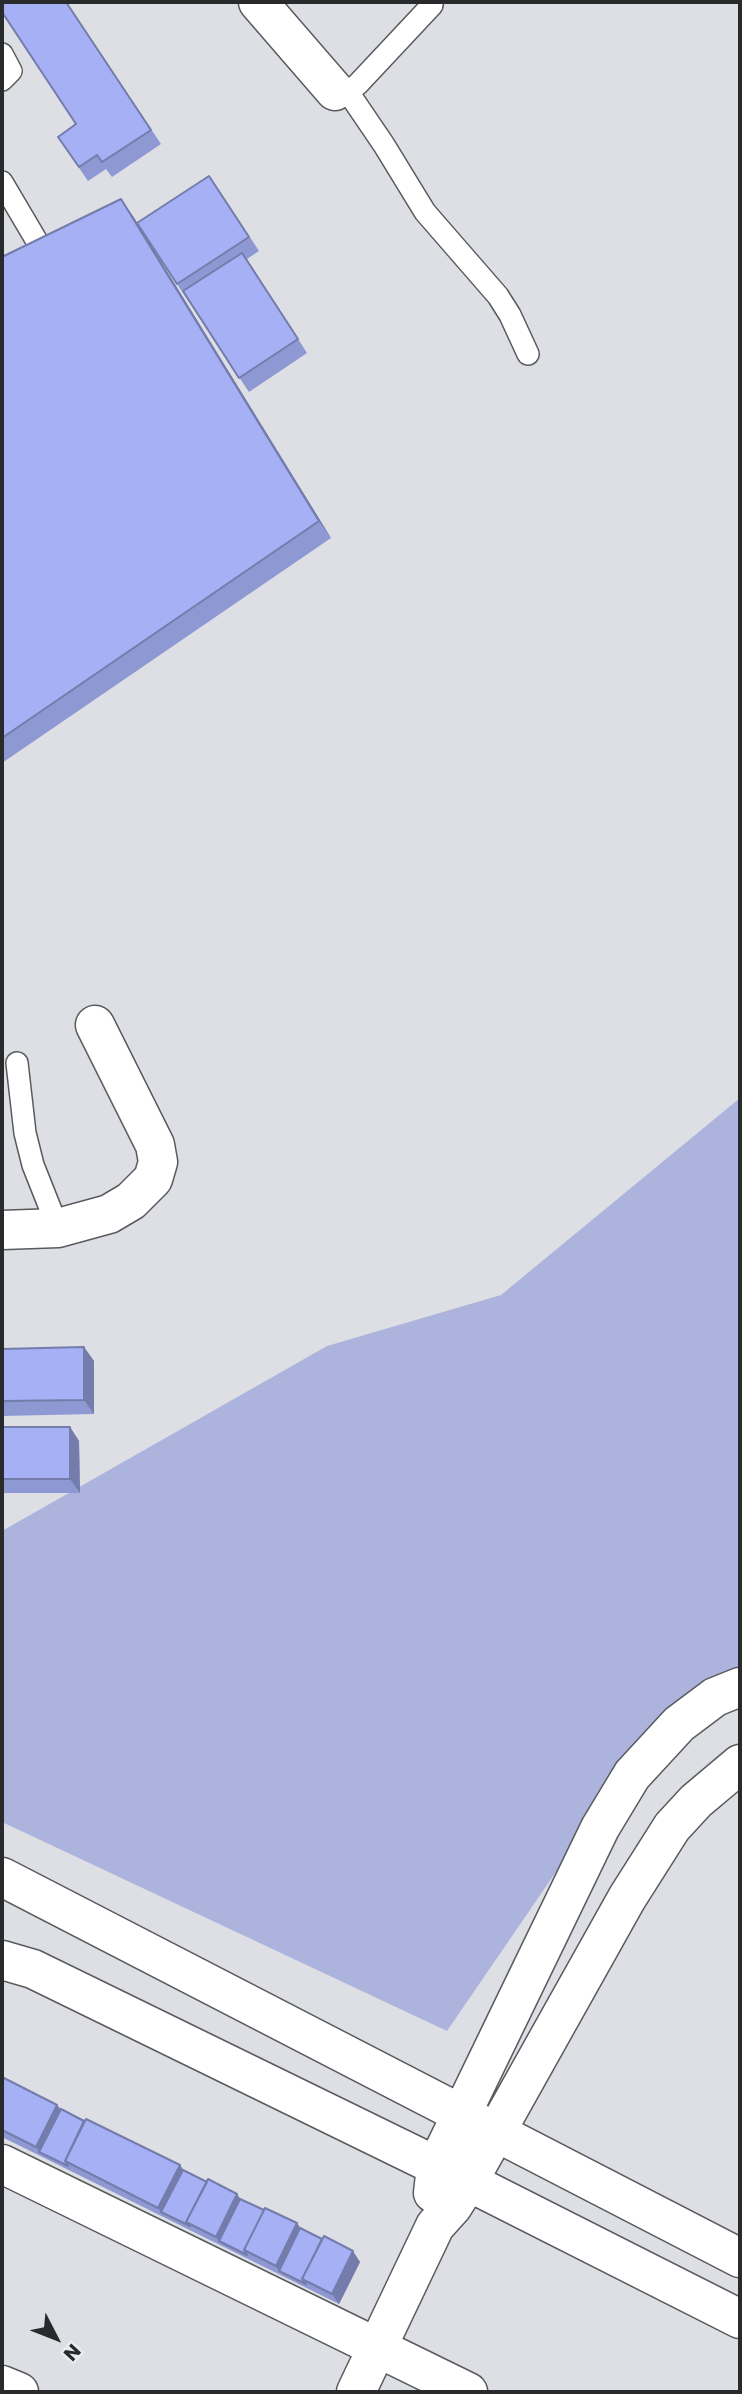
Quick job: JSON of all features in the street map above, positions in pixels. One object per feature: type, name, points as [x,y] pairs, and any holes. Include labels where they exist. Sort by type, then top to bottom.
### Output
[{"type":"street","points":[[258,2],[342,92]]},
{"type":"street","points":[[2,1230],[58,1228],[109,1214],[131,1201],[153,1179],[158,1162],[155,1145],[95,1025]]},
{"type":"street","points":[[452,2174],[460,2114],[600,1828],[632,1775],[679,1724],[715,1697],[740,1686]]},
{"type":"street","points":[[356,2392],[435,2226],[432,2199],[452,2174],[496,2132],[627,1898],[672,1828],[696,1801],[740,1764]]},
{"type":"street","points":[[2,1877],[740,2258]]},
{"type":"street","points":[[2,1960],[33,1969],[452,2174],[740,2319]]},
{"type":"street","points":[[2,2164],[468,2392]]},
{"type":"street","points":[[2,2385],[19,2392]]},
{"type":"lane","points":[[432,5],[342,92],[384,145],[425,212],[498,296],[510,314],[528,354]]},
{"type":"lane","points":[[2,54],[11,71],[2,80]]},
{"type":"lane","points":[[2,182],[62,283]]},
{"type":"lane","points":[[17,1063],[30,1154],[58,1228]]},
{"type":"shaded area","points":[[740,1098],[740,1667],[669,1707],[447,2031],[2,1822],[2,1531],[327,1346],[501,1295]]},
{"type":"building","points":[[2,2],[66,2],[151,130],[102,162],[97,155],[79,167],[58,137],[76,124],[2,12]]},
{"type":"building","points":[[209,176],[249,237],[177,284],[137,223]]},
{"type":"building","points":[[121,199],[319,521],[2,738],[2,257]]},
{"type":"building","points":[[242,253],[298,339],[239,378],[183,291]]},
{"type":"building","points":[[84,1347],[84,1400],[2,1401],[2,1349]]},
{"type":"building","points":[[2,1427],[70,1427],[70,1479],[2,1479]]},
{"type":"building","points":[[2,2077],[57,2105],[36,2147],[2,2130]]},
{"type":"building","points":[[61,2109],[84,2121],[65,2161],[68,2166],[39,2152]]},
{"type":"building","points":[[86,2119],[180,2165],[158,2208],[65,2161]]},
{"type":"building","points":[[183,2170],[207,2182],[186,2222],[190,2226],[161,2212]]},
{"type":"building","points":[[208,2179],[237,2194],[216,2237],[186,2222]]},
{"type":"building","points":[[240,2199],[264,2210],[244,2250],[247,2255],[219,2241]]},
{"type":"building","points":[[265,2208],[297,2223],[276,2266],[244,2250]]},
{"type":"building","points":[[300,2228],[322,2239],[302,2279],[306,2284],[279,2271]]},
{"type":"building","points":[[324,2236],[353,2251],[332,2294],[302,2279]]}]
